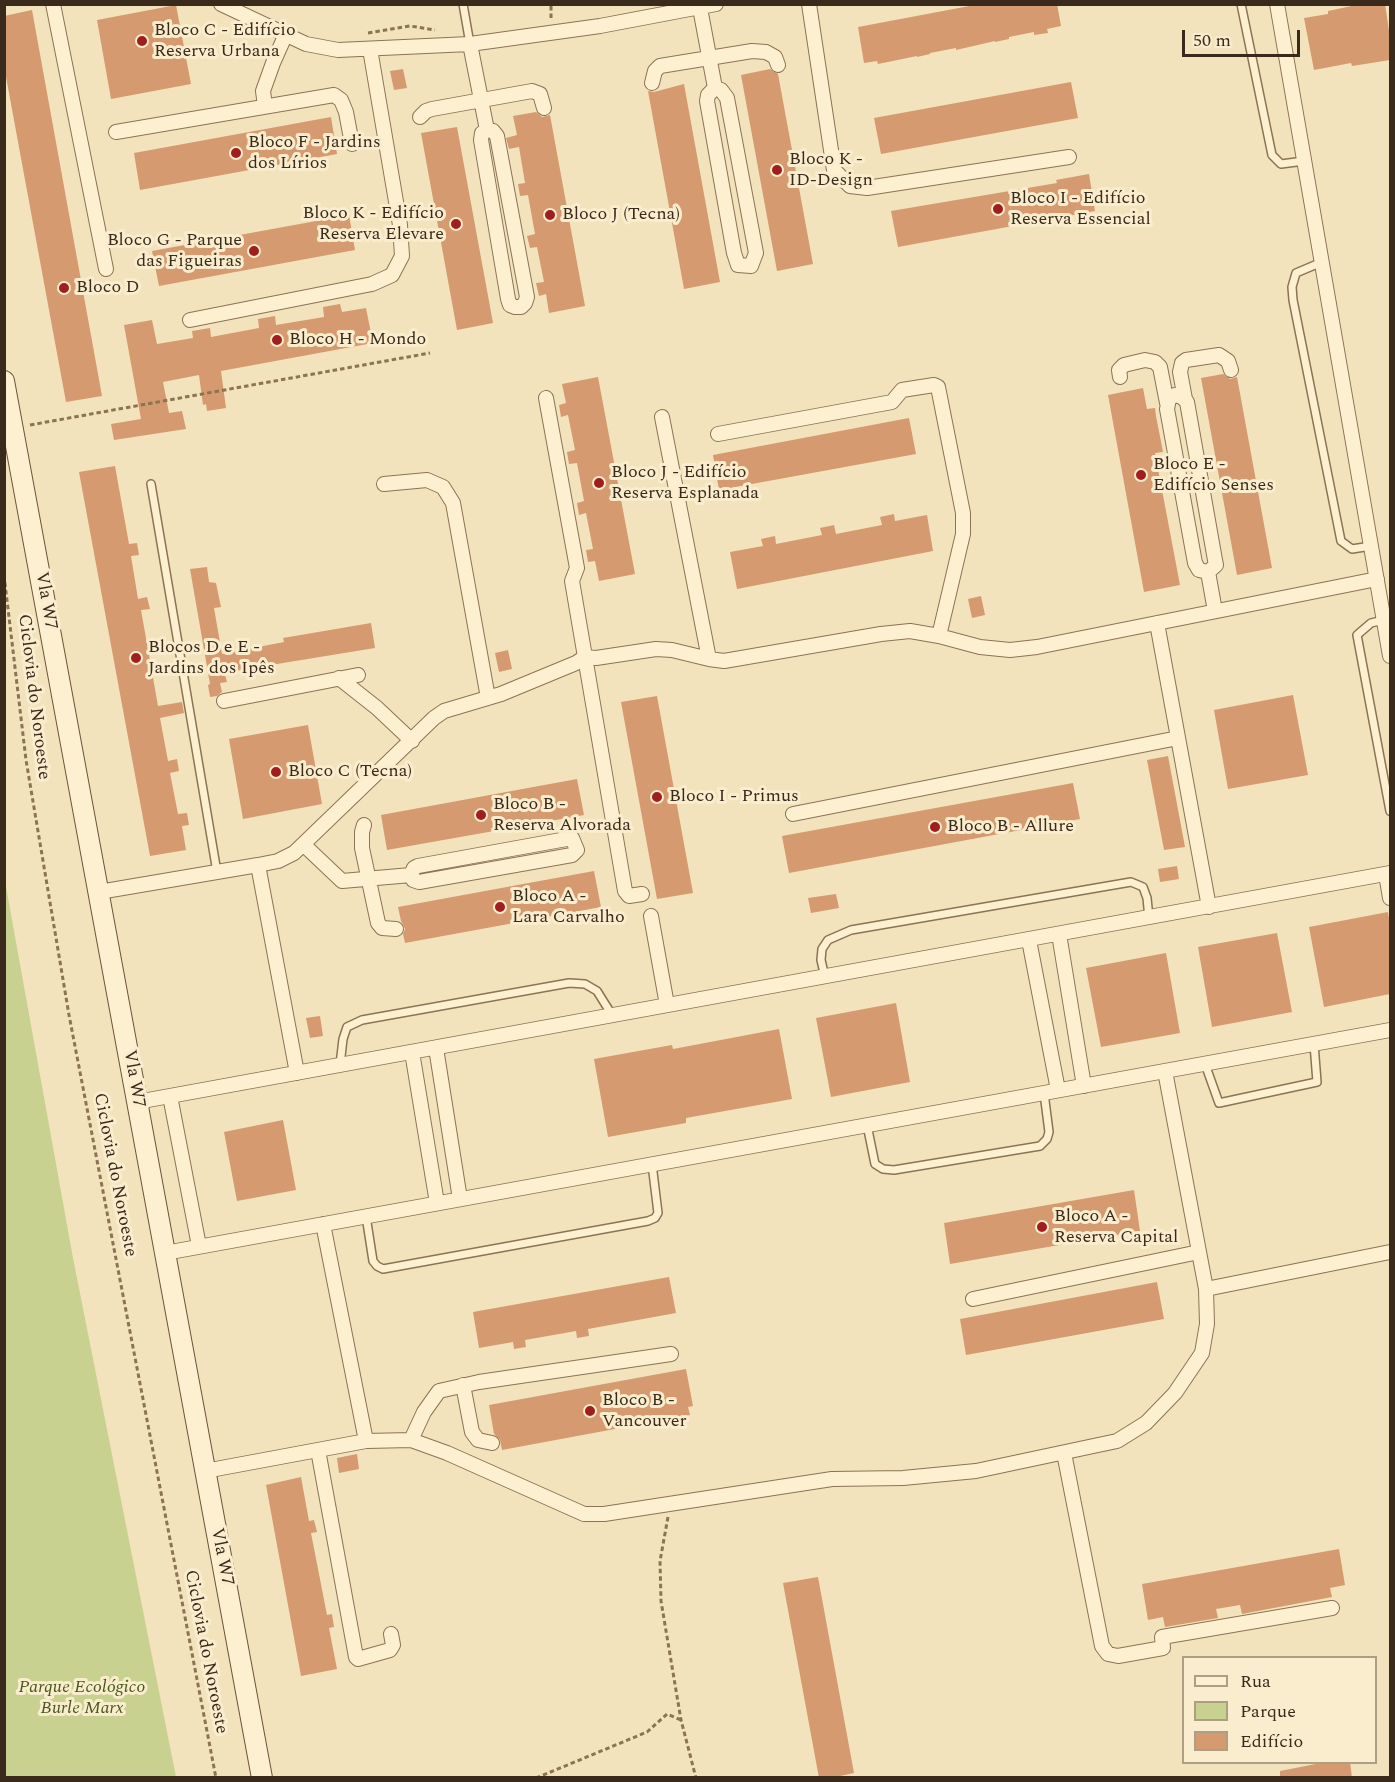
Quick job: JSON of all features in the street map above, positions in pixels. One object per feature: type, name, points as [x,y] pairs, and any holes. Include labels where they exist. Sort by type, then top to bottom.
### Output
[{"type":"main road","name":"Vla W7","points":[[4,381],[262,1778]]},
{"type":"street","points":[[53,4],[106,269]]},
{"type":"street","points":[[221,4],[306,44],[338,50],[470,44],[600,26],[716,4]]},
{"type":"street","points":[[809,4],[834,170],[850,186],[867,188],[1069,157]]},
{"type":"street","points":[[1277,4],[1390,656]]},
{"type":"street","points":[[699,6],[715,88]]},
{"type":"street","points":[[265,106],[263,91],[286,34]]},
{"type":"street","points":[[470,44],[487,130]]},
{"type":"street","points":[[190,320],[372,284],[392,275],[402,256],[400,225],[370,49]]},
{"type":"street","points":[[652,83],[655,71],[660,66],[752,51],[766,52],[775,57],[778,65]]},
{"type":"street","points":[[715,88],[721,90],[727,98],[756,253],[751,266],[738,265],[734,253],[707,101],[708,95],[715,88]]},
{"type":"street","points":[[420,117],[432,109],[537,91],[543,98],[544,108]]},
{"type":"street","points":[[116,132],[334,95],[341,100],[346,112],[352,144]]},
{"type":"street","points":[[487,130],[495,133],[499,148],[527,297],[521,307],[510,304],[508,299],[481,140],[482,133],[487,130]]},
{"type":"street","points":[[1208,572],[1215,566],[1215,561],[1180,372],[1182,363],[1186,360],[1219,355],[1228,361],[1231,370]]},
{"type":"street","points":[[1120,376],[1119,370],[1124,365],[1145,360],[1155,362],[1160,367],[1196,563],[1199,570],[1208,572]]},
{"type":"street","points":[[718,434],[891,402],[902,390],[934,385],[939,387],[963,513],[963,534],[939,636]]},
{"type":"street","points":[[1167,404],[1169,399],[1175,395],[1185,399]]},
{"type":"street","points":[[546,398],[577,568],[572,581],[625,891],[629,896],[642,894]]},
{"type":"street","points":[[662,417],[709,659]]},
{"type":"street","points":[[384,484],[427,480],[443,487],[453,503],[488,698]]},
{"type":"street","points":[[1208,572],[1215,611]]},
{"type":"street","points":[[99,892],[278,861],[304,845],[434,718],[444,711],[488,698],[576,663],[585,657],[596,658],[664,650],[724,661],[910,631],[980,647],[1010,650],[1037,647],[1377,579]]},
{"type":"street","points":[[1157,623],[1209,907]]},
{"type":"street","points":[[224,700],[358,675]]},
{"type":"street","points":[[339,678],[377,708],[412,741]]},
{"type":"street","points":[[793,814],[1178,738]]},
{"type":"street","points":[[364,825],[362,848],[378,923],[382,928],[396,929]]},
{"type":"street","points":[[569,839],[574,841],[577,850],[572,855],[418,882],[413,880],[411,875],[414,868],[418,866],[569,839]]},
{"type":"street","points":[[304,845],[342,881],[411,875]]},
{"type":"street","points":[[258,865],[297,1073]]},
{"type":"street","points":[[137,1102],[1388,874],[1390,898]]},
{"type":"street","points":[[651,916],[667,1005]]},
{"type":"street","points":[[1059,934],[1084,1086]]},
{"type":"street","points":[[1029,940],[1051,1092]]},
{"type":"street","points":[[165,1252],[1390,1030]]},
{"type":"street","points":[[436,1048],[460,1199]]},
{"type":"street","points":[[412,1052],[437,1203]]},
{"type":"street","points":[[205,1471],[366,1441],[411,1440],[447,1453],[584,1514],[604,1514],[832,1479],[903,1478],[976,1471],[1117,1441],[1146,1423],[1175,1393],[1202,1353],[1207,1324],[1206,1289],[1165,1071]]},
{"type":"street","points":[[170,1096],[199,1246]]},
{"type":"street","points":[[323,1224],[366,1441]]},
{"type":"street","points":[[973,1299],[1199,1252]]},
{"type":"street","points":[[1206,1289],[1390,1252]]},
{"type":"street","points":[[411,1440],[424,1412],[439,1391],[463,1385],[671,1354]]},
{"type":"street","points":[[463,1385],[472,1432],[478,1440],[492,1443]]},
{"type":"street","points":[[318,1450],[354,1654],[358,1659],[390,1650],[393,1645],[391,1634]]},
{"type":"street","points":[[1064,1453],[1102,1646],[1108,1654],[1118,1656],[1163,1648],[1162,1637],[1332,1608]]},
{"type":"lane","points":[[463,4],[470,44]]},
{"type":"lane","points":[[1241,4],[1272,155],[1281,164],[1304,160]]},
{"type":"lane","points":[[1322,262],[1296,273],[1292,286],[1293,300],[1341,541],[1352,549],[1371,546]]},
{"type":"lane","points":[[151,484],[218,872]]},
{"type":"lane","points":[[1384,620],[1371,623],[1357,635],[1390,811]]},
{"type":"lane","points":[[825,977],[821,960],[822,949],[828,940],[851,930],[1131,882],[1143,887],[1148,898],[1149,918]]},
{"type":"lane","points":[[340,1065],[347,1027],[362,1020],[569,983],[585,984],[597,991],[612,1016]]},
{"type":"lane","points":[[1205,1064],[1219,1103],[1317,1082],[1314,1044]]},
{"type":"lane","points":[[867,1125],[875,1164],[883,1169],[894,1170],[1040,1146],[1047,1139],[1049,1132],[1051,1092]]},
{"type":"lane","points":[[366,1216],[373,1261],[383,1269],[655,1218],[658,1213],[652,1164]]},
{"type":"path","points":[[363,34],[410,26],[437,31]]},
{"type":"path","points":[[13,428],[430,353]]},
{"type":"path","name":"Ciclovia do Noroeste","points":[[4,575],[26,760],[69,1015],[216,1778]]},
{"type":"path","points":[[670,1504],[660,1561],[661,1601],[681,1720],[696,1778]]},
{"type":"path","points":[[536,1778],[647,1732],[667,1714],[681,1720]]},
{"type":"green space","name":"Parque Ecológico Burle Marx","points":[[5,881],[73,1258],[176,1777],[5,1777]]},
{"type":"building","points":[[980,4],[1057,4],[1061,26],[1047,29],[1048,33],[1034,35],[1034,32],[956,50],[956,48],[878,64],[877,61],[864,63],[858,27]]},
{"type":"building","points":[[1361,4],[1385,4],[1390,37],[1390,60],[1352,66],[1351,63],[1314,70],[1304,18],[1328,14],[1328,11]]},
{"type":"building","name":"Bloco C - Edifício Reserva Urbana","points":[[176,5],[191,84],[111,99],[97,20]]},
{"type":"building","name":"Bloco D","points":[[32,10],[102,396],[66,402],[4,66],[4,16]]},
{"type":"building","points":[[403,69],[407,88],[394,90],[390,71]]},
{"type":"building","name":"Bloco K - ID-Design","points":[[770,69],[778,74],[813,264],[777,271],[741,75]]},
{"type":"building","points":[[1071,82],[1078,118],[881,154],[874,118]]},
{"type":"building","points":[[684,84],[720,282],[684,289],[648,91],[654,92]]},
{"type":"building","name":"Bloco J (Tecna)","points":[[536,112],[542,117],[550,115],[585,306],[549,313],[546,294],[539,296],[536,283],[544,282],[537,247],[530,248],[527,236],[535,234],[528,195],[520,196],[518,184],[525,183],[519,147],[509,149],[506,138],[517,135],[513,116]]},
{"type":"building","name":"Bloco F - Jardins dos Lírios","points":[[331,117],[337,154],[140,190],[134,153]]},
{"type":"building","name":"Bloco K - Edifício Reserva Elevare","points":[[457,127],[493,323],[457,330],[421,133]]},
{"type":"building","name":"Bloco I - Edifício Reserva Essencial","points":[[1089,174],[1095,211],[898,247],[891,211],[1057,183],[1056,180]]},
{"type":"building","name":"Bloco G - Parque das Figueiras","points":[[349,215],[355,250],[159,286],[152,251]]},
{"type":"building","points":[[340,304],[342,312],[366,308],[373,343],[221,371],[226,408],[207,411],[206,404],[203,405],[199,375],[163,382],[169,413],[182,411],[186,429],[114,440],[111,424],[141,419],[124,325],[152,320],[157,344],[193,338],[192,331],[210,328],[211,337],[259,328],[258,319],[275,316],[276,325],[324,317],[323,307]]},
{"type":"building","points":[[1223,374],[1230,379],[1237,377],[1272,568],[1237,575],[1201,378]]},
{"type":"building","name":"Bloco J - Edifício Reserva Esplanada","points":[[598,377],[635,574],[599,581],[595,561],[588,562],[586,550],[593,549],[586,513],[579,515],[577,503],[584,501],[577,463],[569,464],[567,452],[575,450],[568,415],[561,417],[559,405],[566,403],[562,384]]},
{"type":"building","name":"Bloco E - Edifício Senses","points":[[1143,388],[1147,409],[1155,408],[1163,452],[1155,453],[1180,585],[1144,592],[1108,395]]},
{"type":"building","points":[[909,418],[916,454],[719,490],[713,455]]},
{"type":"building","name":"Blocos D e E - Jardins dos Ipês","points":[[115,466],[129,544],[137,543],[139,555],[131,556],[138,599],[147,597],[150,609],[141,610],[158,706],[182,702],[184,713],[160,718],[168,761],[177,759],[179,771],[170,773],[178,814],[187,813],[189,825],[182,826],[186,850],[150,856],[79,472]]},
{"type":"building","points":[[894,514],[895,521],[927,515],[933,551],[737,589],[730,552],[763,546],[761,539],[775,536],[776,544],[822,535],[820,528],[834,525],[836,534],[882,525],[880,517]]},
{"type":"building","points":[[207,567],[209,582],[216,583],[221,607],[214,608],[222,654],[284,642],[283,638],[371,623],[375,648],[240,670],[225,675],[227,682],[220,683],[222,692],[210,697],[208,685],[210,684],[190,569]]},
{"type":"building","points":[[981,596],[985,615],[972,618],[968,599]]},
{"type":"building","points":[[508,650],[512,669],[499,672],[495,653]]},
{"type":"building","points":[[1293,695],[1308,775],[1228,789],[1214,710]]},
{"type":"building","name":"Bloco I - Primus","points":[[657,696],[693,893],[657,899],[621,702]]},
{"type":"building","name":"Bloco C (Tecna)","points":[[308,725],[322,804],[243,819],[229,739]]},
{"type":"building","points":[[1168,756],[1185,847],[1164,850],[1147,760]]},
{"type":"building","name":"Bloco B - Reserva Alvorada","points":[[577,779],[584,815],[387,850],[381,815]]},
{"type":"building","name":"Bloco B - Allure","points":[[1073,783],[1080,819],[789,873],[782,836]]},
{"type":"building","points":[[1177,866],[1179,879],[1160,882],[1158,869]]},
{"type":"building","name":"Bloco A - Lara Carvalho","points":[[594,871],[601,907],[405,943],[403,934],[405,929],[398,907]]},
{"type":"building","points":[[836,894],[839,908],[811,913],[808,898]]},
{"type":"building","points":[[1388,912],[1390,994],[1324,1007],[1309,927]]},
{"type":"building","points":[[1277,933],[1292,1012],[1212,1027],[1198,947]]},
{"type":"building","points":[[1166,953],[1180,1033],[1101,1047],[1086,968]]},
{"type":"building","points":[[896,1003],[910,1082],[831,1097],[816,1018]]},
{"type":"building","points":[[320,1016],[323,1036],[310,1038],[306,1018]]},
{"type":"building","points":[[779,1029],[792,1099],[686,1118],[686,1123],[608,1137],[594,1059],[672,1045],[673,1049]]},
{"type":"building","points":[[283,1120],[296,1190],[237,1201],[224,1132]]},
{"type":"building","name":"Bloco A - Reserva Capital","points":[[1134,1190],[1140,1231],[950,1264],[944,1223]]},
{"type":"building","points":[[669,1277],[676,1313],[588,1329],[589,1336],[577,1338],[576,1331],[525,1340],[526,1347],[514,1349],[513,1342],[479,1348],[473,1312]]},
{"type":"building","points":[[1157,1282],[1164,1319],[966,1355],[960,1319]]},
{"type":"building","name":"Bloco B - Vancouver","points":[[686,1369],[693,1406],[688,1407],[690,1415],[502,1450],[500,1440],[494,1434],[489,1405]]},
{"type":"building","points":[[357,1454],[359,1469],[339,1473],[337,1458]]},
{"type":"building","points":[[301,1477],[309,1521],[314,1520],[317,1532],[311,1533],[327,1615],[332,1614],[334,1627],[329,1628],[337,1669],[301,1676],[266,1485]]},
{"type":"building","points":[[1339,1549],[1345,1585],[1330,1588],[1332,1597],[1242,1614],[1240,1605],[1216,1609],[1218,1618],[1165,1627],[1163,1617],[1148,1620],[1142,1584]]},
{"type":"building","points":[[818,1577],[854,1773],[831,1778],[819,1778],[783,1583]]},
{"type":"building","points":[[1316,1764],[1350,1764],[1352,1778],[1280,1778],[1280,1771]]},
{"type":"place","name":"Bloco C - Edifício Reserva Urbana","points":[[142,41]]},
{"type":"place","name":"Bloco F - Jardins dos Lírios","points":[[236,153]]},
{"type":"place","name":"Bloco K - ID-Design","points":[[777,170]]},
{"type":"place","name":"Bloco I - Edifício Reserva Essencial","points":[[998,209]]},
{"type":"place","name":"Bloco J (Tecna)","points":[[550,215]]},
{"type":"place","name":"Bloco K - Edifício Reserva Elevare","points":[[456,224]]},
{"type":"place","name":"Bloco G - Parque das Figueiras","points":[[254,251]]},
{"type":"place","name":"Bloco D","points":[[64,288]]},
{"type":"place","name":"Bloco H - Mondo","points":[[277,340]]},
{"type":"place","name":"Bloco E - Edifício Senses","points":[[1141,475]]},
{"type":"place","name":"Bloco J - Edifício Reserva Esplanada","points":[[599,483]]},
{"type":"place","name":"Blocos D e E - Jardins dos Ipês","points":[[136,658]]},
{"type":"place","name":"Bloco C (Tecna)","points":[[276,772]]},
{"type":"place","name":"Bloco I - Primus","points":[[657,797]]},
{"type":"place","name":"Bloco B - Reserva Alvorada","points":[[481,815]]},
{"type":"place","name":"Bloco B - Allure","points":[[935,827]]},
{"type":"place","name":"Bloco A - Lara Carvalho","points":[[500,907]]},
{"type":"place","name":"Bloco A - Reserva Capital","points":[[1042,1227]]},
{"type":"place","name":"Bloco B - Vancouver","points":[[590,1411]]}]
